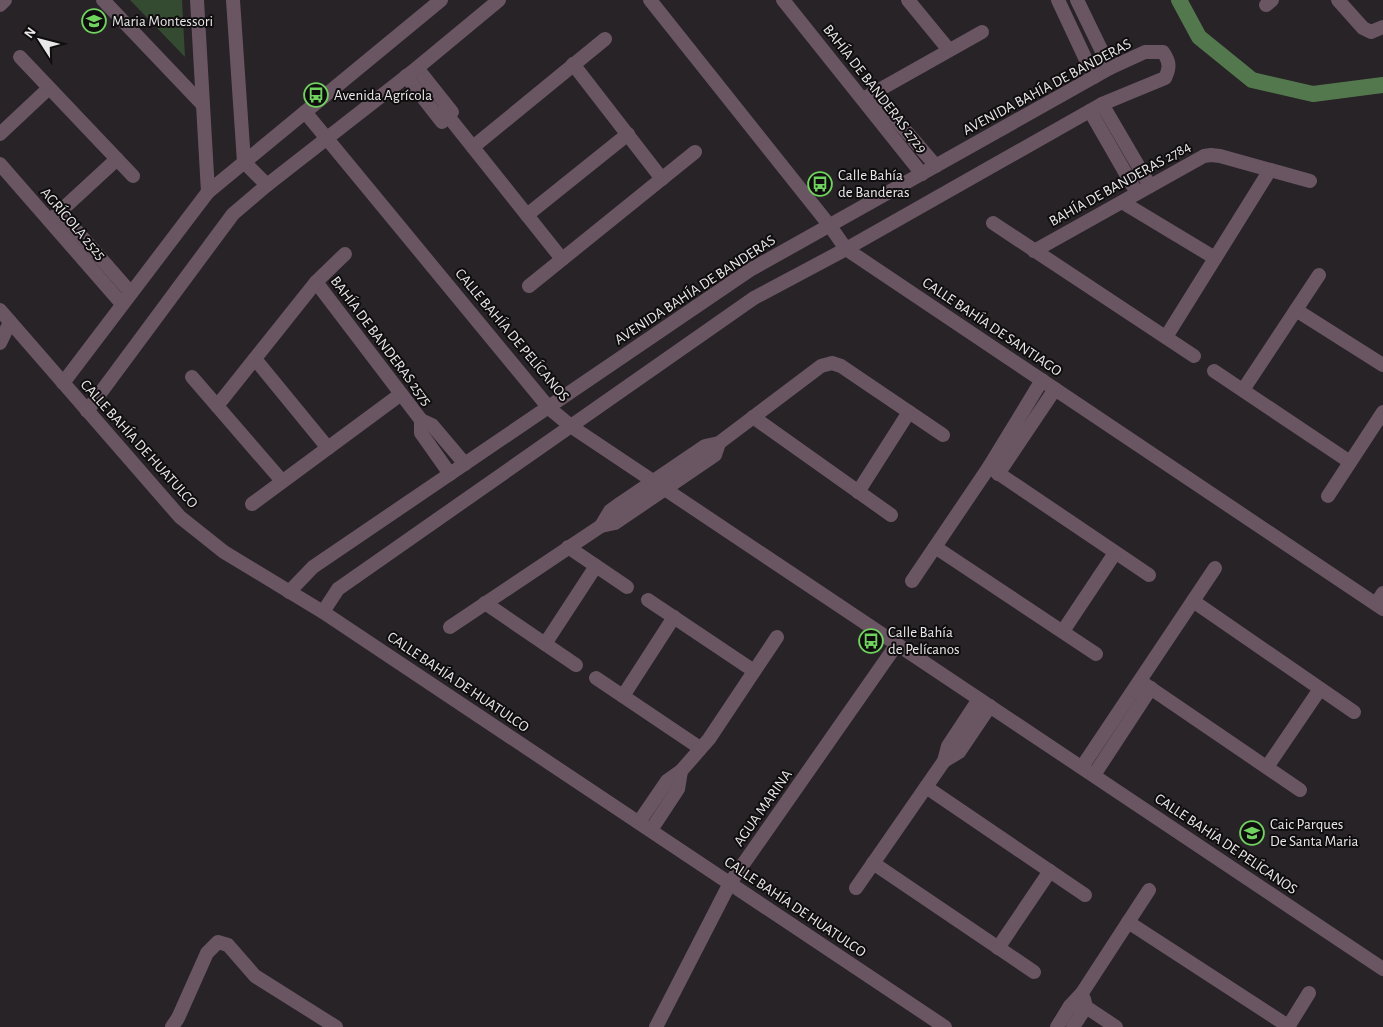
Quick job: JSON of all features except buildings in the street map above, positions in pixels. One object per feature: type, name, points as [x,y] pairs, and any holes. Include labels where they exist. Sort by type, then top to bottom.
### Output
[{"type":"street","points":[[0,5],[6,0]]},
{"type":"street","points":[[103,0],[202,104]]},
{"type":"street","points":[[197,0],[208,192]]},
{"type":"street","points":[[233,0],[244,162],[267,185]]},
{"type":"street","points":[[63,383],[208,192],[442,0]]},
{"type":"street","points":[[87,411],[233,214],[499,0]]},
{"type":"street","name":"CALLE BAHÍA DE SANTIAGO","points":[[650,0],[846,248],[1055,389],[1381,602]]},
{"type":"street","name":"BAHÍA DE BANDERAS 2729","points":[[784,0],[868,96],[922,174]]},
{"type":"street","points":[[908,0],[949,50]]},
{"type":"street","points":[[1058,0],[1094,77]]},
{"type":"street","points":[[1077,0],[1110,68]]},
{"type":"street","points":[[1338,0],[1363,28],[1372,32],[1383,27]]},
{"type":"street","points":[[936,166],[868,96],[982,32]]},
{"type":"street","points":[[472,147],[604,39]]},
{"type":"street","name":"AVENIDA BAHÍA DE BANDERAS","points":[[290,592],[313,567],[750,270],[1110,68],[1146,52],[1163,52],[1168,60],[1169,69],[1165,78],[1102,104],[754,298],[338,589],[323,612]]},
{"type":"street","points":[[20,58],[133,176]]},
{"type":"street","points":[[573,64],[662,179]]},
{"type":"street","points":[[411,72],[442,122],[444,111],[562,259]]},
{"type":"street","points":[[0,134],[49,88]]},
{"type":"street","points":[[1102,104],[1150,186]]},
{"type":"street","points":[[1090,111],[1137,193]]},
{"type":"street","name":"CALLE BAHÍA DE PELÍCANOS","points":[[304,112],[549,408],[572,427],[1383,969]]},
{"type":"street","points":[[527,215],[628,134]]},
{"type":"street","points":[[529,286],[695,152]]},
{"type":"street","name":"BAHÍA DE BANDERAS 2784","points":[[1034,251],[1204,156],[1211,154],[1310,181]]},
{"type":"street","points":[[55,217],[117,159]]},
{"type":"street","name":"AGRÍCOLA 2525","points":[[0,164],[55,217],[127,299]]},
{"type":"street","points":[[1166,337],[1270,170]]},
{"type":"street","points":[[1122,202],[1215,258]]},
{"type":"street","points":[[993,223],[1194,356]]},
{"type":"street","points":[[217,406],[316,282],[345,254]]},
{"type":"street","points":[[1243,390],[1319,275]]},
{"type":"street","name":"BAHÍA DE BANDERAS 2575","points":[[316,282],[421,420],[432,424],[465,464]]},
{"type":"street","name":"CALLE BAHÍA DE HUATULCO","points":[[0,310],[180,517],[224,552],[323,612],[946,1027]]},
{"type":"street","points":[[1296,310],[1383,365]]},
{"type":"street","points":[[0,343],[10,322]]},
{"type":"street","points":[[255,359],[328,448]]},
{"type":"street","points":[[450,627],[600,526],[610,512],[653,481],[705,446],[719,443],[821,366],[832,363],[841,366],[943,435]]},
{"type":"street","points":[[1214,371],[1350,462]]},
{"type":"street","points":[[192,377],[282,482]]},
{"type":"street","points":[[994,470],[1042,380]]},
{"type":"street","points":[[912,581],[935,547],[1055,389]]},
{"type":"street","points":[[252,504],[401,394]]},
{"type":"street","points":[[858,492],[909,412]]},
{"type":"street","points":[[1328,496],[1383,412]]},
{"type":"street","points":[[753,417],[891,515]]},
{"type":"street","name":"BAHÍA DE BANDERAS 2575","points":[[421,420],[421,432],[450,474]]},
{"type":"street","points":[[600,526],[615,523],[715,455],[719,443]]},
{"type":"street","points":[[994,470],[1149,575]]},
{"type":"street","points":[[568,547],[627,586]]},
{"type":"street","points":[[935,547],[1096,654]]},
{"type":"street","points":[[1063,631],[1115,553]]},
{"type":"street","points":[[545,644],[596,566]]},
{"type":"street","points":[[1094,775],[1193,602],[1215,568]]},
{"type":"street","points":[[648,600],[754,671]]},
{"type":"street","points":[[1193,602],[1354,712]]},
{"type":"street","points":[[485,603],[576,665]]},
{"type":"street","points":[[623,696],[674,617]]},
{"type":"street","points":[[639,822],[667,781],[681,770],[709,739],[777,637]]},
{"type":"street","name":"AGUA MARINA","points":[[656,1027],[730,883],[897,644]]},
{"type":"street","points":[[596,678],[700,748]]},
{"type":"street","points":[[1145,685],[1300,790]]},
{"type":"street","points":[[1082,767],[1145,685]]},
{"type":"street","points":[[1267,767],[1320,689]]},
{"type":"street","points":[[856,888],[944,761],[959,752],[984,702]]},
{"type":"street","points":[[651,830],[678,789],[681,770]]},
{"type":"street","points":[[926,787],[1085,895]]},
{"type":"street","points":[[873,864],[1034,972]]},
{"type":"street","points":[[998,948],[1050,871]]},
{"type":"street","points":[[1073,1027],[1084,1000],[1128,922],[1149,890]]},
{"type":"street","points":[[1128,922],[1288,1026],[1309,994]]},
{"type":"street","points":[[172,1027],[178,1018],[207,954],[218,942],[228,945],[255,976],[336,1027]]},
{"type":"street","points":[[1057,1027],[1070,1006],[1084,1000]]},
{"type":"street","points":[[1084,1000],[1116,1027]]},
{"type":"green space","points":[[130,0],[182,0],[185,57]]},
{"type":"waterway","points":[[1179,0],[1199,37],[1252,80],[1313,94],[1383,85]]},
{"type":"place","name":"Maria Montessori","points":[[94,21]]},
{"type":"place","name":"Avenida Agrícola","points":[[316,95]]},
{"type":"place","name":"Calle Bahía de Banderas","points":[[820,184]]},
{"type":"place","name":"Calle Bahía de Pelícanos","points":[[871,641]]},
{"type":"place","name":"Caic Parques De Santa Maria","points":[[1252,833]]}]
